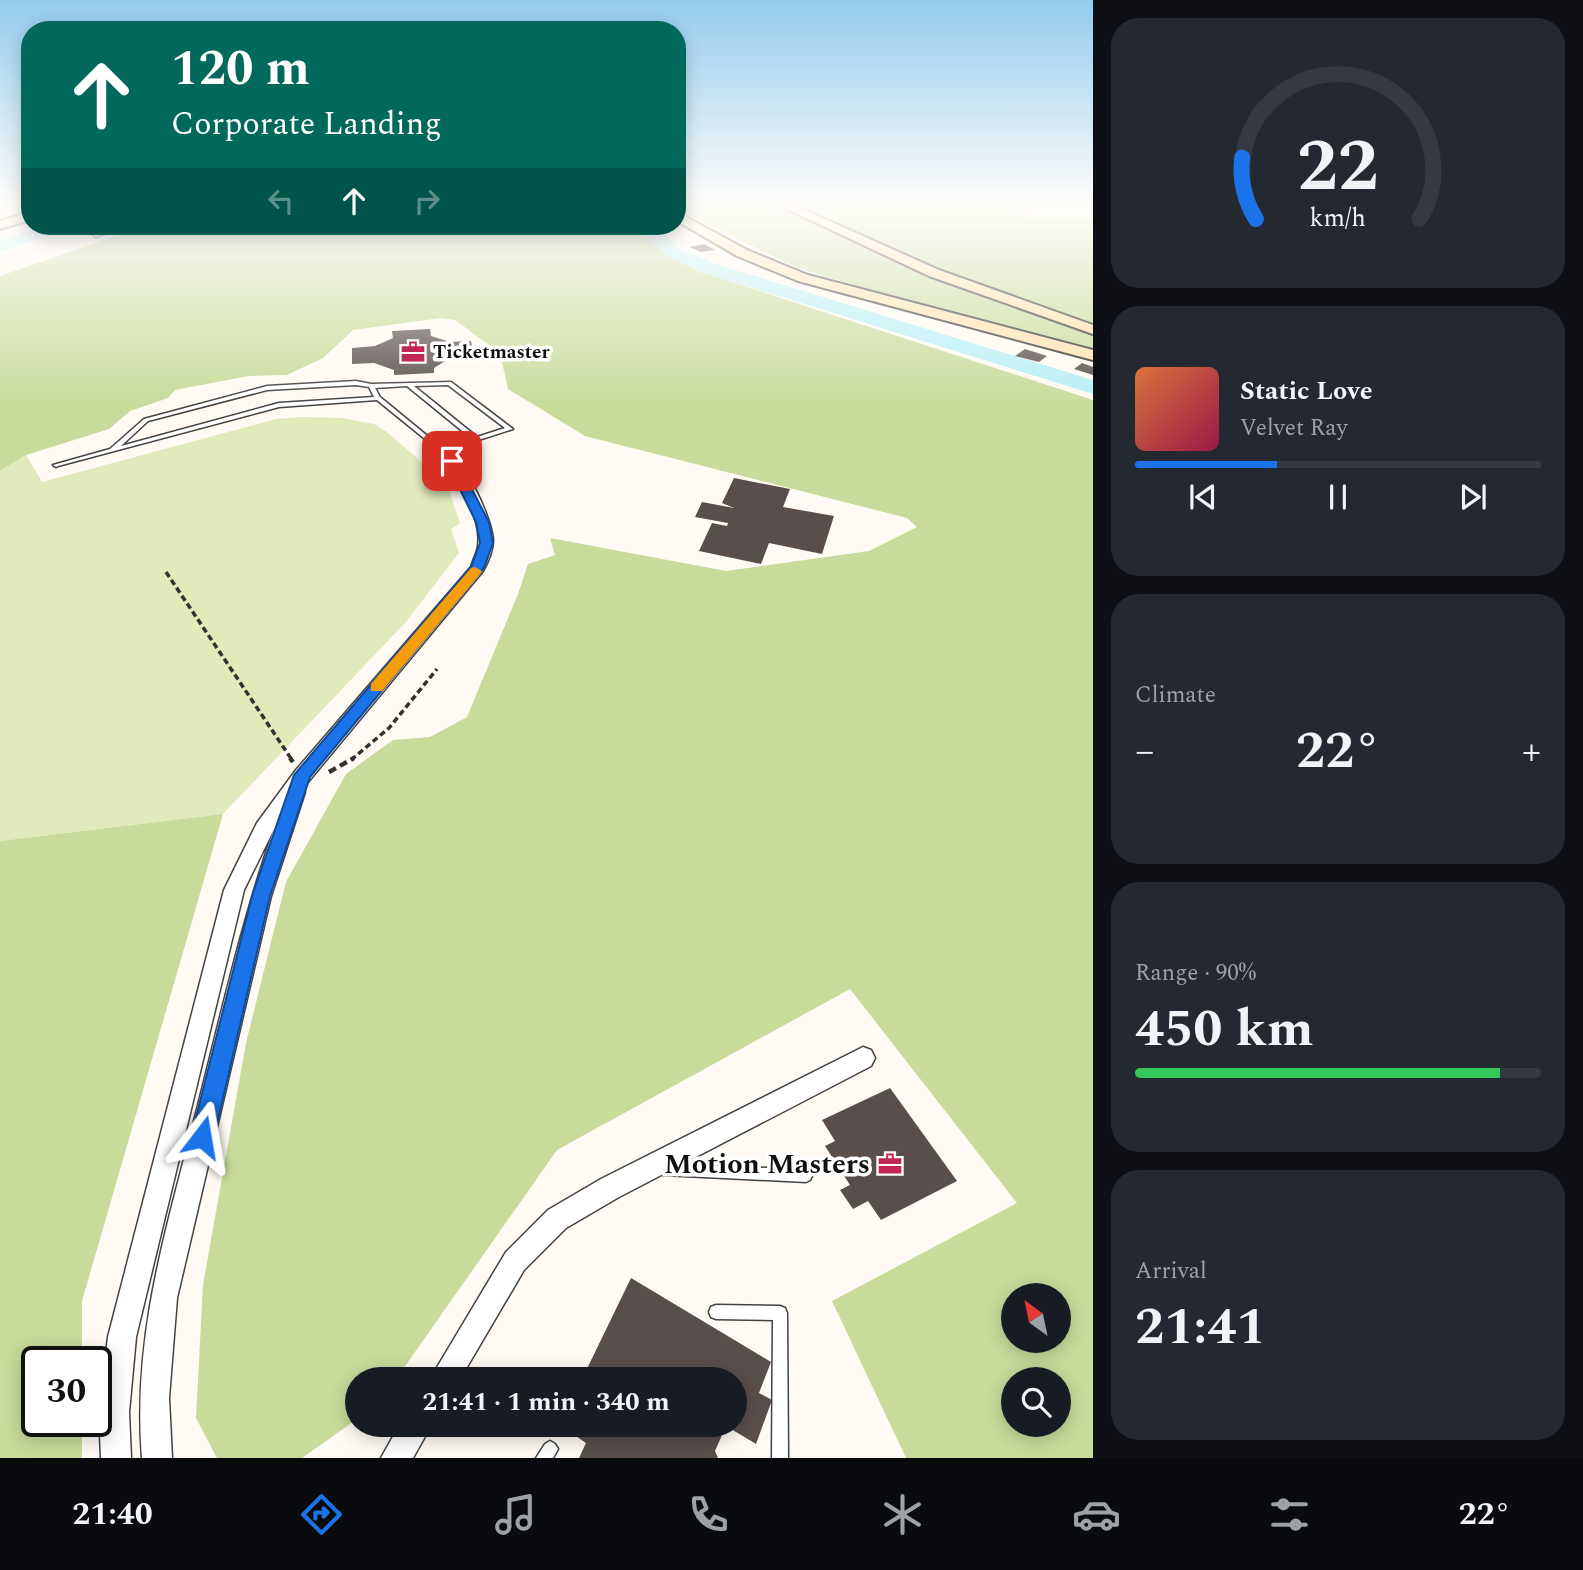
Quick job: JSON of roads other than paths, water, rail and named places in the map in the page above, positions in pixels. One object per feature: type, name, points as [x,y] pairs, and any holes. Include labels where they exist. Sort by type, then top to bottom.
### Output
[{"type":"street","points":[[786,271],[803,278],[1093,355]]},
{"type":"street","points":[[926,271],[1093,330]]},
{"type":"street","points":[[116,1458],[114,1412],[122,1337],[234,890],[264,828],[302,775],[478,568],[486,543],[483,522],[452,461],[441,450]]},
{"type":"street","points":[[157,1458],[154,1429],[156,1357],[163,1298],[261,896],[302,775]]},
{"type":"street","points":[[451,1367],[515,1261],[557,1219],[647,1168],[863,1058]]},
{"type":"street","points":[[396,1458],[409,1437]]},
{"type":"lane","points":[[113,450],[146,420],[267,388],[356,383],[371,386],[449,383],[510,429],[441,450],[378,398],[371,386]]},
{"type":"lane","points":[[408,384],[476,439]]},
{"type":"lane","points":[[56,465],[279,405],[378,398]]},
{"type":"lane","points":[[647,1168],[806,1177]]},
{"type":"lane","points":[[716,1312],[780,1313],[780,1458]]},
{"type":"waterway","points":[[719,271],[1093,387]]},
{"type":"place","name":"Ticketmaster","points":[[413,352]]},
{"type":"place","name":"Motion Masters","points":[[890,1164]]}]
